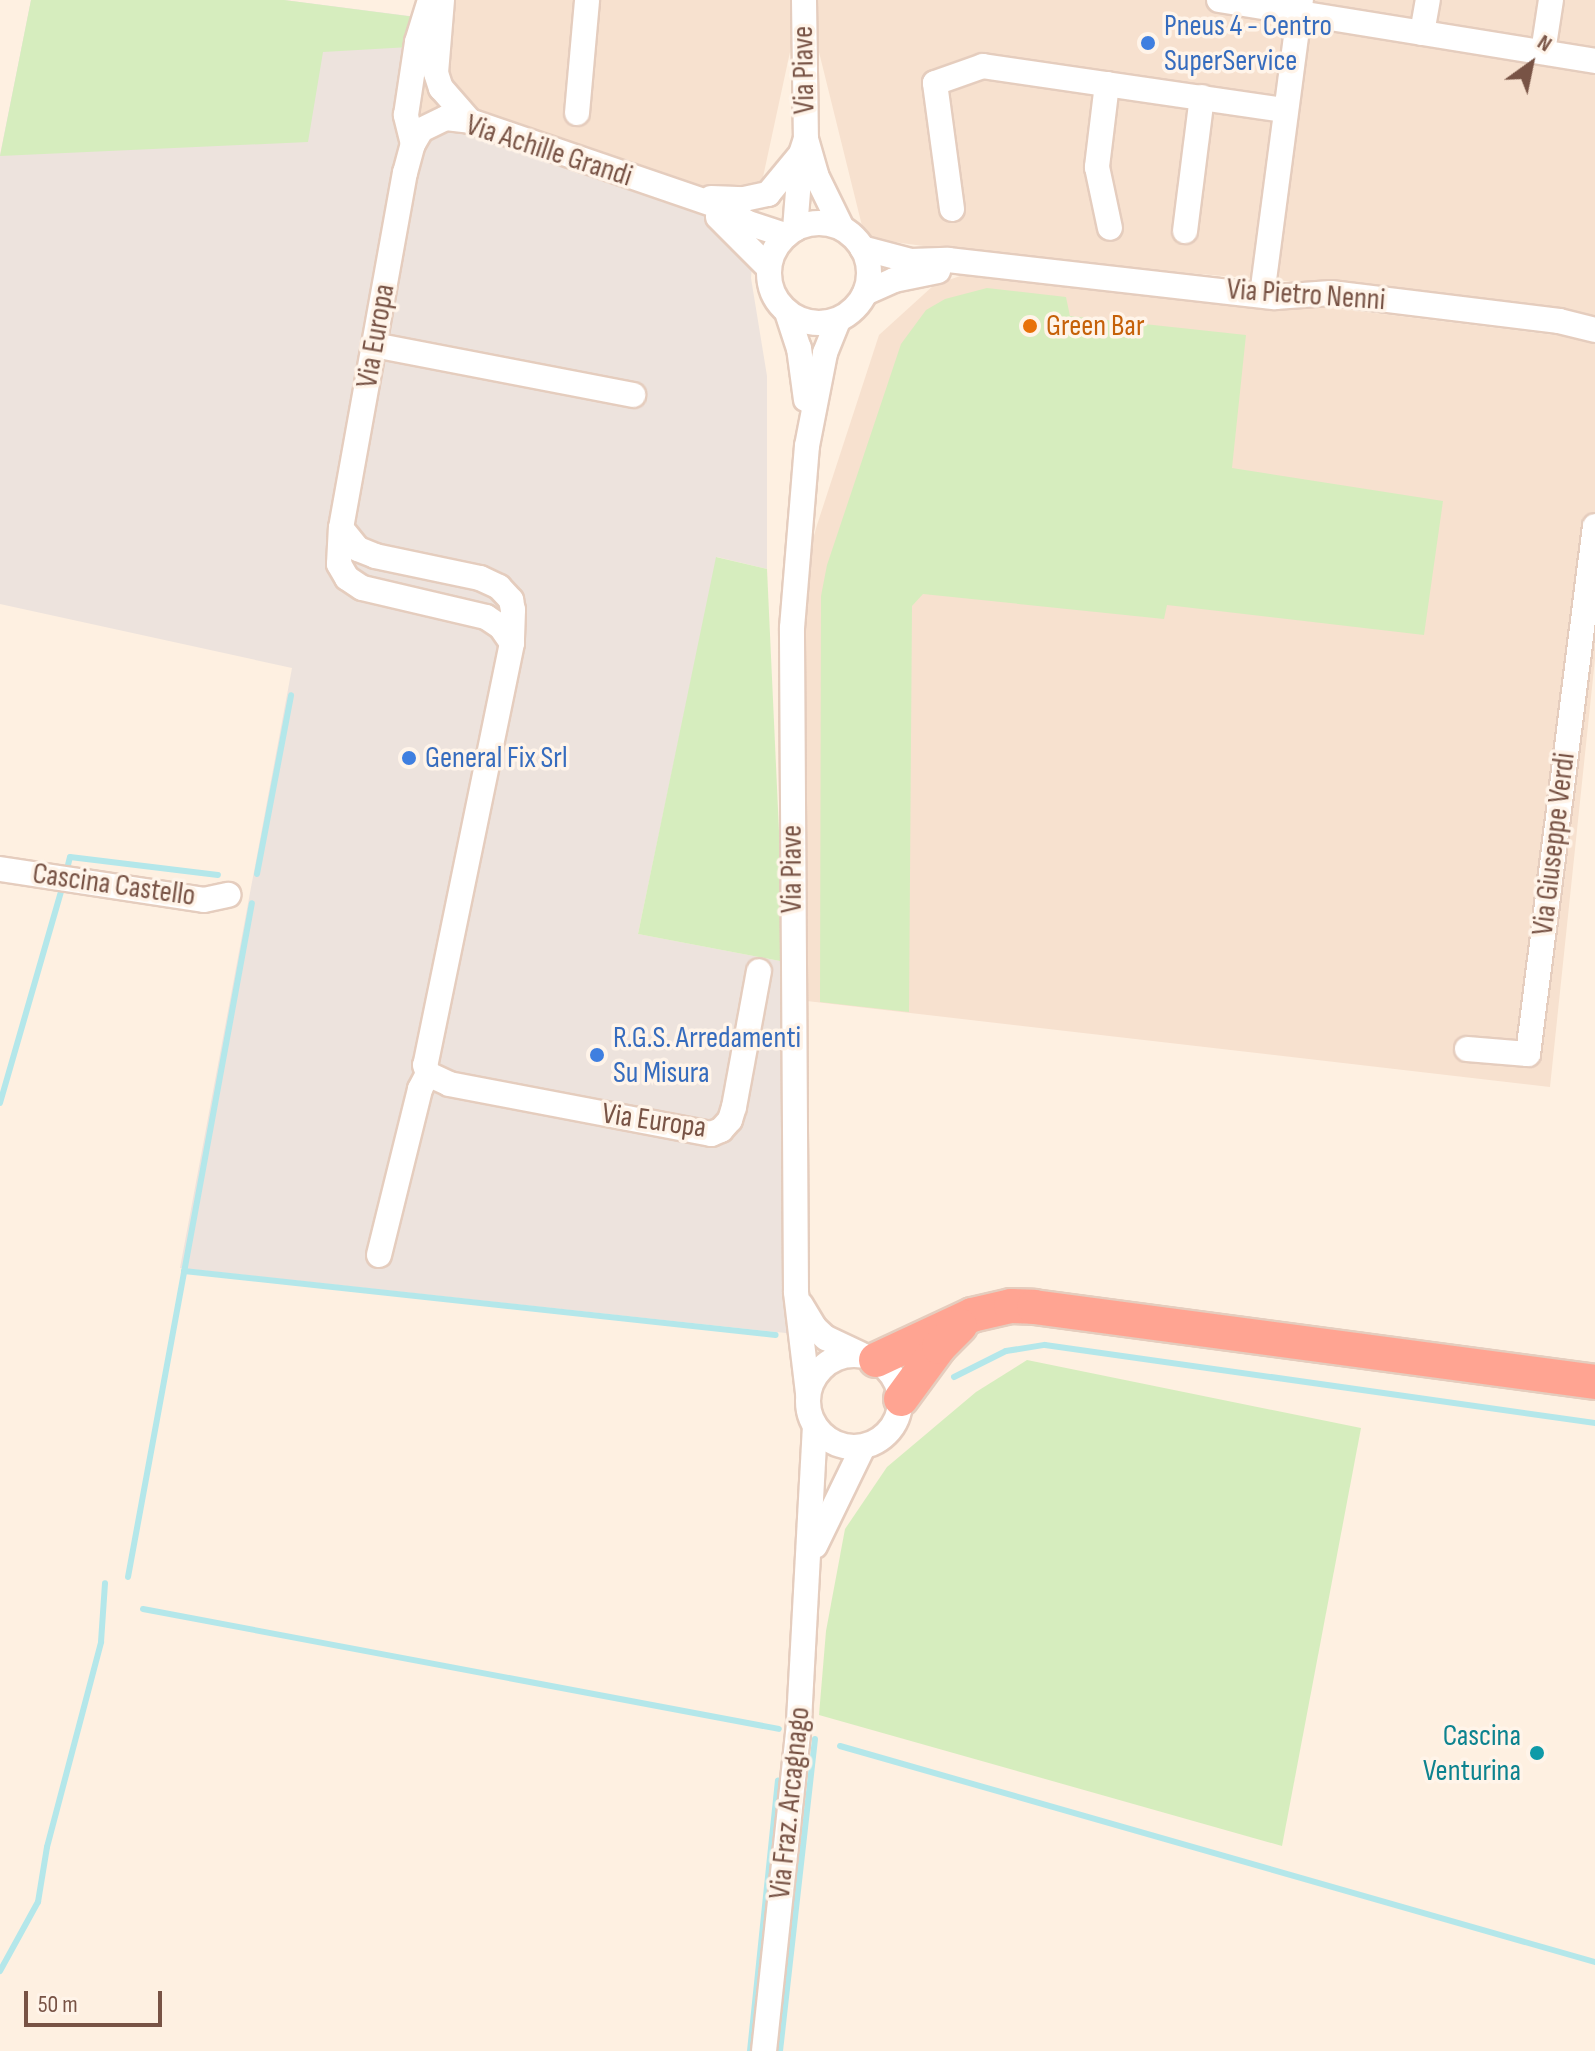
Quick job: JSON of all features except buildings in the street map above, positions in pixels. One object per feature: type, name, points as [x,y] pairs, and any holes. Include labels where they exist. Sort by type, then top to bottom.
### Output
[{"type":"highway","points":[[869,1357],[972,1315],[1011,1306],[1595,1382]]},
{"type":"highway","points":[[901,1399],[939,1347],[972,1315]]},
{"type":"street","name":"Via Europa","points":[[430,0],[415,59],[406,115],[413,144],[337,550],[339,564],[347,578],[362,588],[486,617],[501,627],[512,643]]},
{"type":"street","points":[[442,0],[436,73],[458,120]]},
{"type":"street","points":[[577,113],[587,0]]},
{"type":"street","name":"Via Piave","points":[[804,0],[804,147],[842,228],[862,248]]},
{"type":"street","points":[[1219,0],[1300,8],[1422,33],[1595,61]]},
{"type":"street","points":[[1422,33],[1428,0]]},
{"type":"street","points":[[1543,52],[1551,0]]},
{"type":"street","points":[[1262,295],[1300,8]]},
{"type":"street","points":[[415,59],[424,86],[458,120]]},
{"type":"street","points":[[952,209],[935,83],[983,66],[1285,110]]},
{"type":"street","points":[[1107,84],[1097,167],[1110,228]]},
{"type":"street","points":[[1185,231],[1202,97]]},
{"type":"street","name":"Via Achille Grandi","points":[[413,144],[421,130],[458,120],[724,208],[764,229],[790,232]]},
{"type":"street","points":[[790,232],[804,147]]},
{"type":"street","name":"Via Achille Grandi","points":[[693,200],[744,199],[768,194],[783,181],[804,147]]},
{"type":"street","name":"Via Achille Grandi","points":[[693,200],[729,224],[769,268]]},
{"type":"street","points":[[769,268],[775,249],[790,232],[820,223],[842,228]]},
{"type":"street","points":[[862,248],[869,274],[865,293]]},
{"type":"street","name":"Via Pietro Nenni","points":[[862,248],[911,261],[948,260],[1262,295],[1331,293],[1559,321],[1595,330]]},
{"type":"street","name":"Via Pietro Nenni","points":[[865,293],[894,280],[923,273],[1016,267]]},
{"type":"street","name":"Via Piave","points":[[769,268],[774,295],[787,312],[805,376],[807,446]]},
{"type":"street","name":"Via Piave","points":[[815,1426],[810,1416],[796,1292],[792,628],[807,446],[825,353],[838,320],[854,309],[865,293]]},
{"type":"street","points":[[787,312],[814,323],[838,320]]},
{"type":"street","points":[[374,345],[633,395]]},
{"type":"street","name":"Via Giuseppe Verdi","points":[[1467,1049],[1528,1054],[1595,526]]},
{"type":"street","points":[[341,528],[358,549],[375,556],[480,578],[499,587],[511,600],[512,643],[425,1065],[428,1074],[420,1089],[379,1255]]},
{"type":"street","name":"Cascina Castello","points":[[0,869],[204,900],[228,895]]},
{"type":"street","name":"Via Europa","points":[[428,1074],[449,1084],[711,1134],[721,1130],[730,1120],[734,1107],[759,971]]},
{"type":"street","name":"Via Piave","points":[[796,1292],[814,1327],[826,1338],[869,1357],[894,1376],[901,1399]]},
{"type":"street","points":[[808,1393],[821,1367],[847,1354],[869,1357]]},
{"type":"street","points":[[815,1426],[836,1444],[863,1447],[885,1436],[893,1427],[901,1399]]},
{"type":"street","name":"Via Fraz. Arcagnago","points":[[764,2051],[799,1721],[811,1555],[815,1426]]},
{"type":"street","points":[[811,1555],[863,1447]]},
{"type":"shaded area","points":[[31,0],[284,0],[425,18],[410,114],[691,199],[757,205],[751,278],[767,376],[767,569],[717,557],[638,934],[785,962],[795,1334],[180,1268],[292,668],[0,604],[0,155]]},
{"type":"shaded area","points":[[417,0],[796,0],[790,52],[757,205],[691,199],[409,114]]},
{"type":"shaded area","points":[[818,0],[1595,0],[1595,318],[1332,285],[1018,259],[865,238],[816,40]]},
{"type":"shaded area","points":[[1016,269],[1595,340],[1595,659],[1550,1087],[798,1000],[803,574],[817,525],[879,335],[934,285],[963,275]]},
{"type":"green space","points":[[31,0],[284,0],[415,17],[410,47],[323,52],[308,142],[0,156]]},
{"type":"green space","points":[[987,288],[1066,297],[1070,316],[1246,335],[1232,468],[1443,501],[1424,635],[1167,605],[1164,619],[923,594],[912,606],[909,1012],[820,1002],[821,596],[827,565],[901,344],[926,310],[945,299]]},
{"type":"green space","points":[[716,557],[767,569],[785,962],[638,934]]},
{"type":"green space","points":[[1027,1360],[1361,1428],[1282,1846],[819,1715],[826,1631],[845,1529],[887,1467],[976,1392]]},
{"type":"waterway","points":[[257,874],[291,695]]},
{"type":"waterway","points":[[68,865],[70,857],[218,875]]},
{"type":"waterway","points":[[0,1103],[61,891]]},
{"type":"waterway","points":[[128,1577],[252,903]]},
{"type":"waterway","points":[[184,1271],[776,1335]]},
{"type":"waterway","points":[[954,1377],[1006,1351],[1045,1345],[1595,1423]]},
{"type":"waterway","points":[[0,1971],[38,1902],[47,1847],[101,1642],[105,1583]]},
{"type":"waterway","points":[[143,1609],[779,1729]]},
{"type":"waterway","points":[[780,2051],[815,1739]]},
{"type":"waterway","points":[[840,1746],[1595,1962]]},
{"type":"waterway","points":[[750,2051],[778,1780]]},
{"type":"place","name":"Pneus 4 - Centro SuperService","points":[[1148,43]]},
{"type":"place","name":"Green Bar","points":[[1030,326]]},
{"type":"place","name":"General Fix Srl","points":[[409,758]]},
{"type":"place","name":"R.G.S. Arredamenti Su Misura","points":[[597,1055]]},
{"type":"place","name":"Cascina Venturina","points":[[1537,1753]]}]
